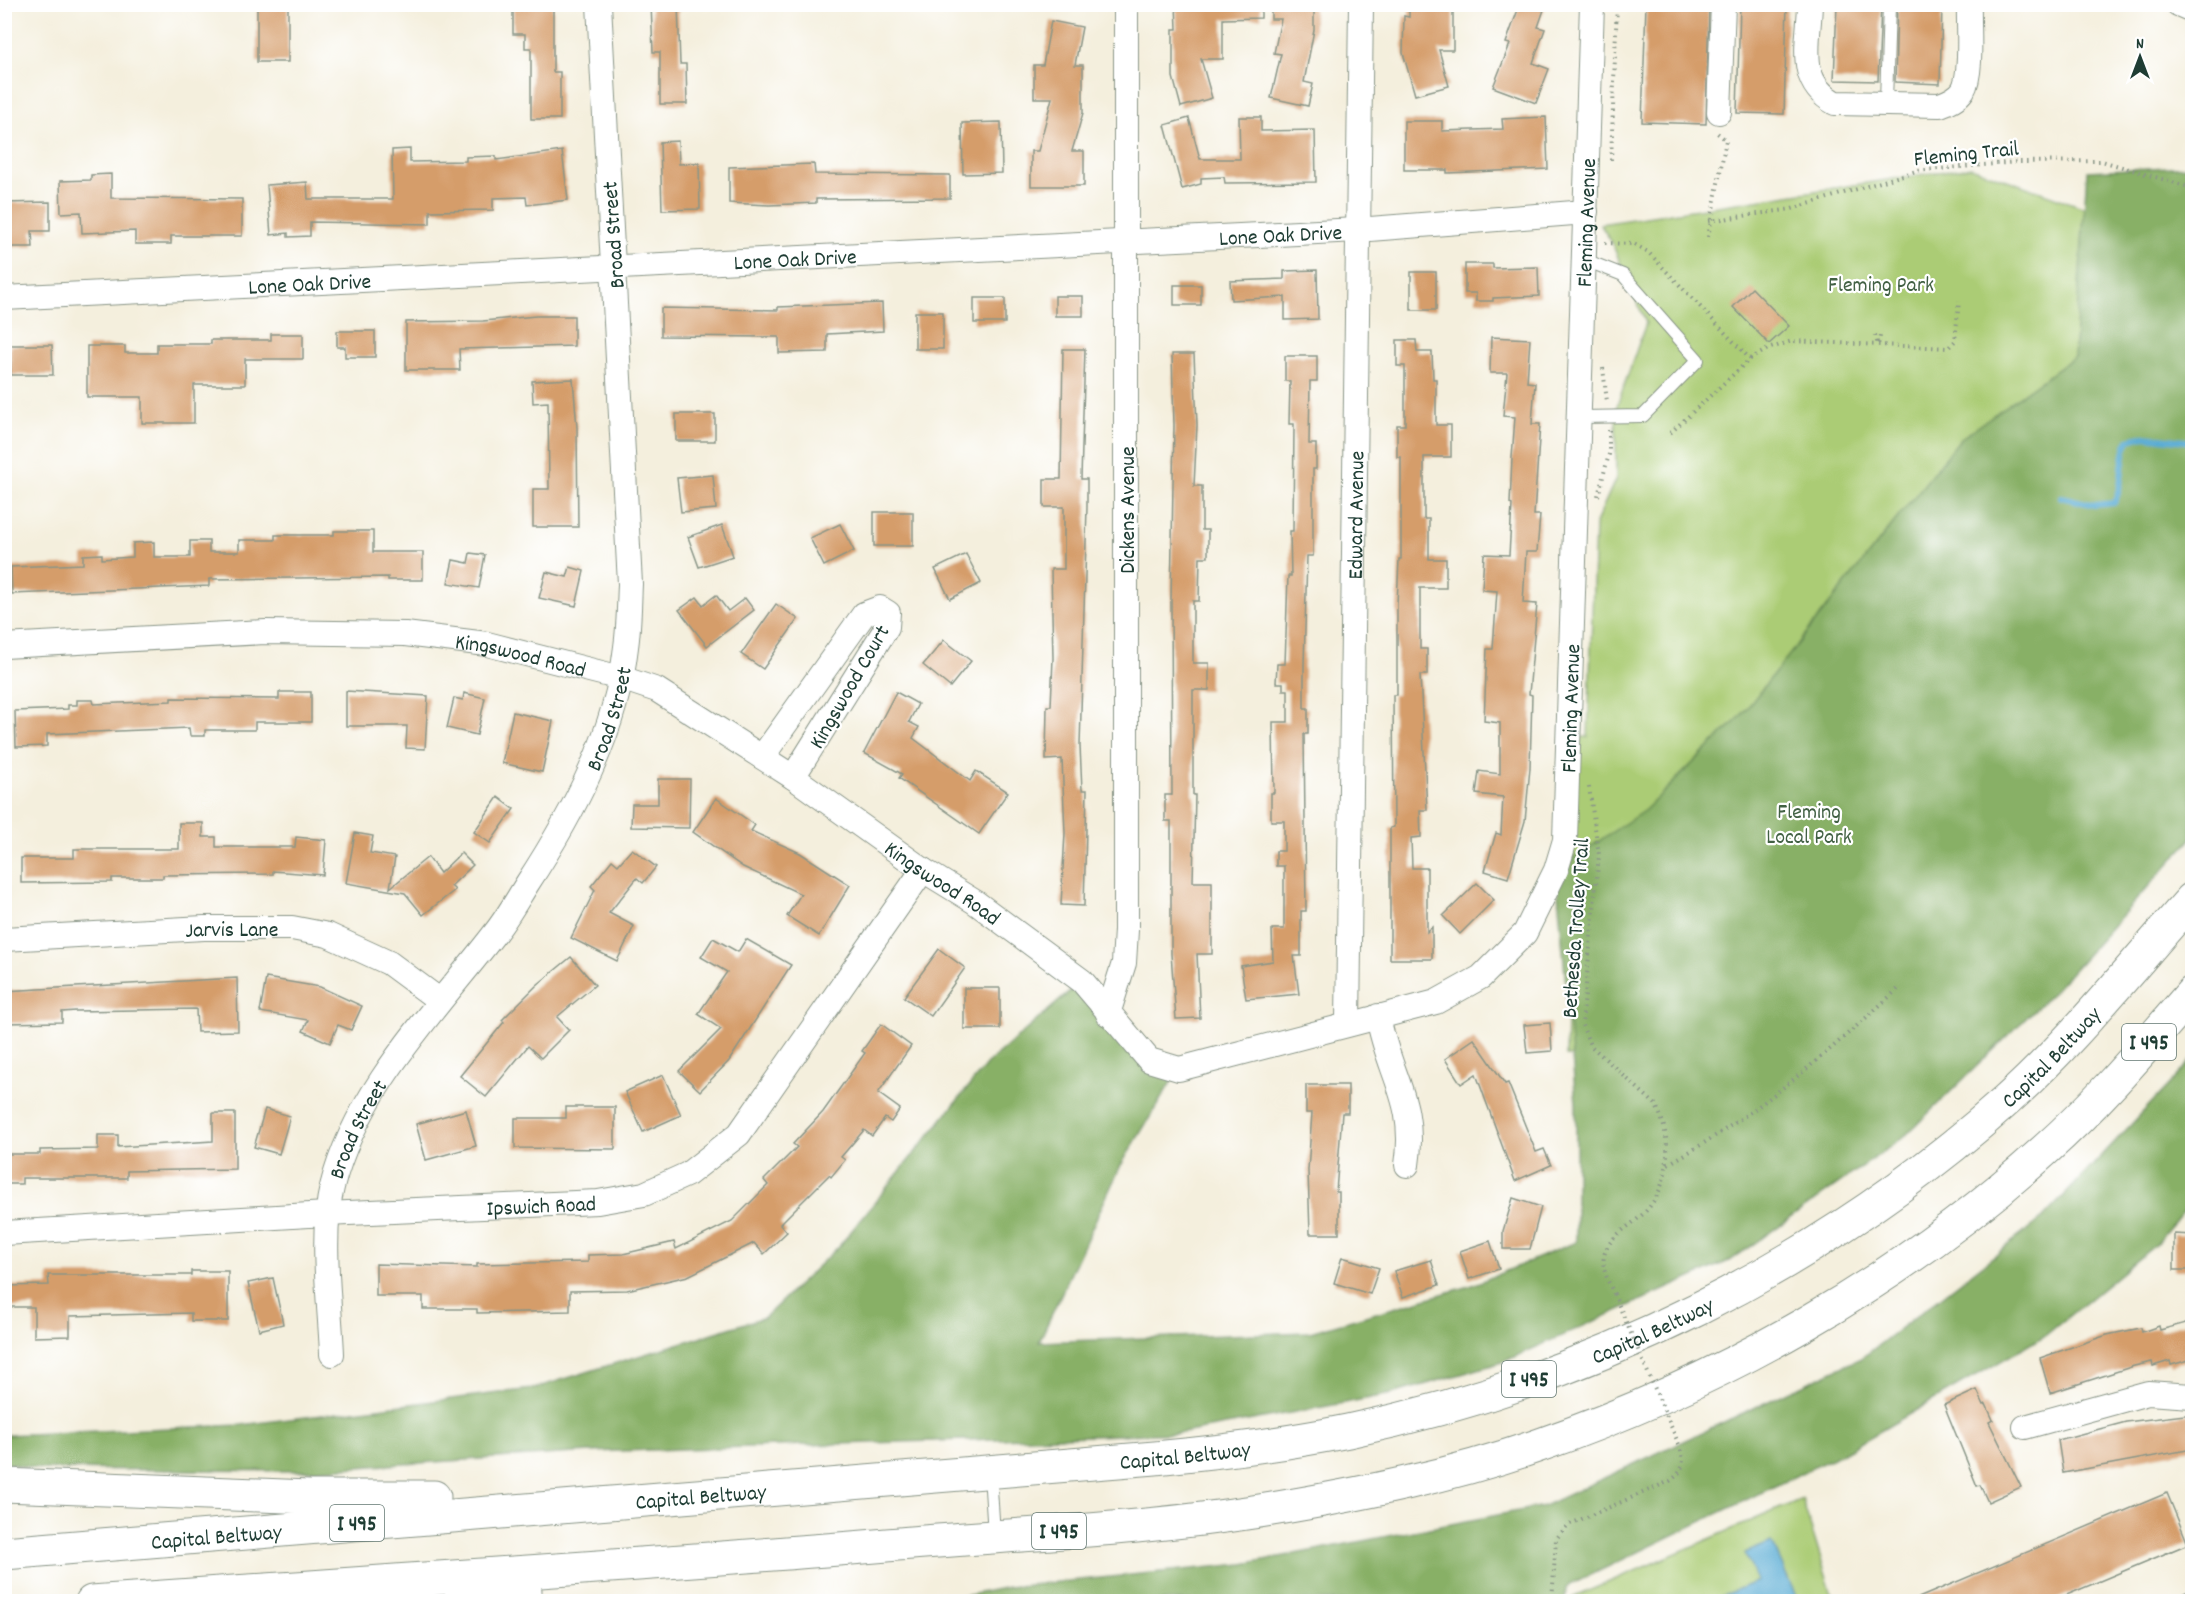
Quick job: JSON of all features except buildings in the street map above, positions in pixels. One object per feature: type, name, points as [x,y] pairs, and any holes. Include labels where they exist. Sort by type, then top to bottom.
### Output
[{"type":"highway","name":"Capital Beltway","points":[[4,1553],[990,1473],[1255,1448],[1350,1430],[1431,1411],[1597,1355],[1668,1323],[1743,1285],[1816,1243],[1947,1150],[2008,1099],[2193,900]]},
{"type":"highway","name":"I 495","points":[[92,1602],[716,1559],[1166,1522],[1266,1510],[1446,1474],[1534,1448],[1613,1418],[1767,1344],[1841,1301],[1920,1250],[1978,1207],[2044,1151],[2106,1092],[2193,993]]},
{"type":"highway","points":[[2106,1092],[2193,1002]]},
{"type":"highway","points":[[4,1485],[331,1497],[709,1494]]},
{"type":"highway","points":[[461,1602],[716,1559]]},
{"type":"street","name":"Broad Street","points":[[332,1354],[326,1214],[332,1185],[349,1136],[368,1101],[439,1000],[496,932],[565,825],[605,734],[621,678],[626,647],[630,584],[600,4]]},
{"type":"street","name":"Dickens Avenue","points":[[1108,1014],[1124,963],[1126,930],[1126,4]]},
{"type":"street","name":"Edward Avenue","points":[[1348,1023],[1360,4]]},
{"type":"street","name":"Fleming Avenue","points":[[1108,1014],[1149,1060],[1179,1069],[1348,1023],[1436,1002],[1481,977],[1525,933],[1556,870],[1565,840],[1580,417],[1594,264],[1586,212],[1592,4]]},
{"type":"street","points":[[1719,112],[1723,4]]},
{"type":"street","points":[[1810,4],[1808,70],[1812,84],[1822,95],[1835,102],[1940,105],[1951,101],[1963,90],[1967,69],[1969,4]]},
{"type":"street","points":[[2178,4],[2193,10]]},
{"type":"street","name":"Lone Oak Drive","points":[[4,298],[1357,230],[1586,212]]},
{"type":"street","name":"Kingswood Court","points":[[762,757],[864,614],[880,608],[888,613],[887,627],[793,777]]},
{"type":"street","name":"Kingswood Road","points":[[4,646],[265,632],[405,634],[487,644],[621,678],[657,690],[793,777],[923,870],[975,902],[1082,981],[1108,1014]]},
{"type":"street","name":"Ipswich Road","points":[[4,1233],[326,1214],[598,1202],[644,1194],[688,1174],[739,1134],[923,870]]},
{"type":"street","name":"Jarvis Lane","points":[[4,939],[204,928],[292,928],[328,935],[389,963],[439,1000]]},
{"type":"street","points":[[1378,1016],[1385,1047],[1409,1117],[1410,1147],[1407,1165]]},
{"type":"street","points":[[2025,1427],[2148,1393],[2193,1396]]},
{"type":"lane","points":[[1886,104],[1889,4]]},
{"type":"lane","points":[[1580,417],[1643,416],[1698,360],[1623,275],[1594,264]]},
{"type":"lane","points":[[990,1473],[994,1536]]},
{"type":"lane","points":[[2180,1602],[2193,1596]]},
{"type":"path","points":[[1610,166],[1617,4]]},
{"type":"path","points":[[1708,237],[1709,221],[1726,140],[1713,128],[1713,116],[1719,112]]},
{"type":"path","name":"Fleming Trail","points":[[1709,221],[1792,209],[1916,171],[2017,162],[2102,161],[2193,188]]},
{"type":"path","points":[[1594,264],[1604,234]]},
{"type":"path","points":[[1750,359],[1768,349],[1792,341],[1948,348],[1955,341],[1959,301]]},
{"type":"path","points":[[1878,336],[1878,345]]},
{"type":"path","points":[[1597,499],[1609,454],[1603,366]]},
{"type":"path","name":"Bethesda Trolley Trail","points":[[1552,1602],[1556,1539],[1561,1531],[1568,1525],[1670,1481],[1682,1469],[1684,1461],[1614,1294],[1603,1262],[1606,1250],[1614,1239],[1647,1211],[1663,1181],[1667,1164],[1666,1131],[1655,1104],[1590,1045],[1582,1025],[1599,855],[1588,777]]},
{"type":"path","points":[[1667,1164],[1717,1136],[1814,1065],[1899,988]]},
{"type":"green space","points":[[2192,166],[2192,838],[2056,989],[1904,1137],[1731,1260],[1503,1362],[1392,1394],[1183,1433],[590,1452],[296,1471],[40,1469],[5,1463],[5,1435],[241,1425],[532,1389],[765,1317],[840,1245],[987,1064],[1082,981],[1108,1014],[1179,1069],[1121,1165],[1039,1342],[1310,1332],[1470,1286],[1576,1242],[1576,1103],[1556,870],[1645,810],[1740,717],[1960,439],[2074,357],[2087,171]]},
{"type":"green space","name":"Fleming Local Park","points":[[1971,167],[2088,209],[2040,931],[1600,1060],[1566,1056],[1575,737],[1588,737],[1595,525],[1616,478],[1616,409],[1646,323],[1611,241],[1600,224]]},
{"type":"green space","points":[[2192,1060],[2192,1202],[2155,1245],[2046,1335],[1839,1455],[1566,1587],[1565,1601],[941,1601],[1008,1587],[1243,1564],[1544,1506],[1863,1357],[2043,1218]]},
{"type":"green space","points":[[1802,1499],[1834,1601],[1573,1602],[1572,1598]]},
{"type":"water","points":[[1772,1542],[1798,1601],[1716,1601],[1715,1599],[1757,1581],[1745,1553]]},
{"type":"waterway","points":[[2061,497],[2095,505],[2114,503],[2120,487],[2128,440],[2145,436],[2192,442]]},
{"type":"park label","name":"Fleming Park","points":[[1881,283]]}]
